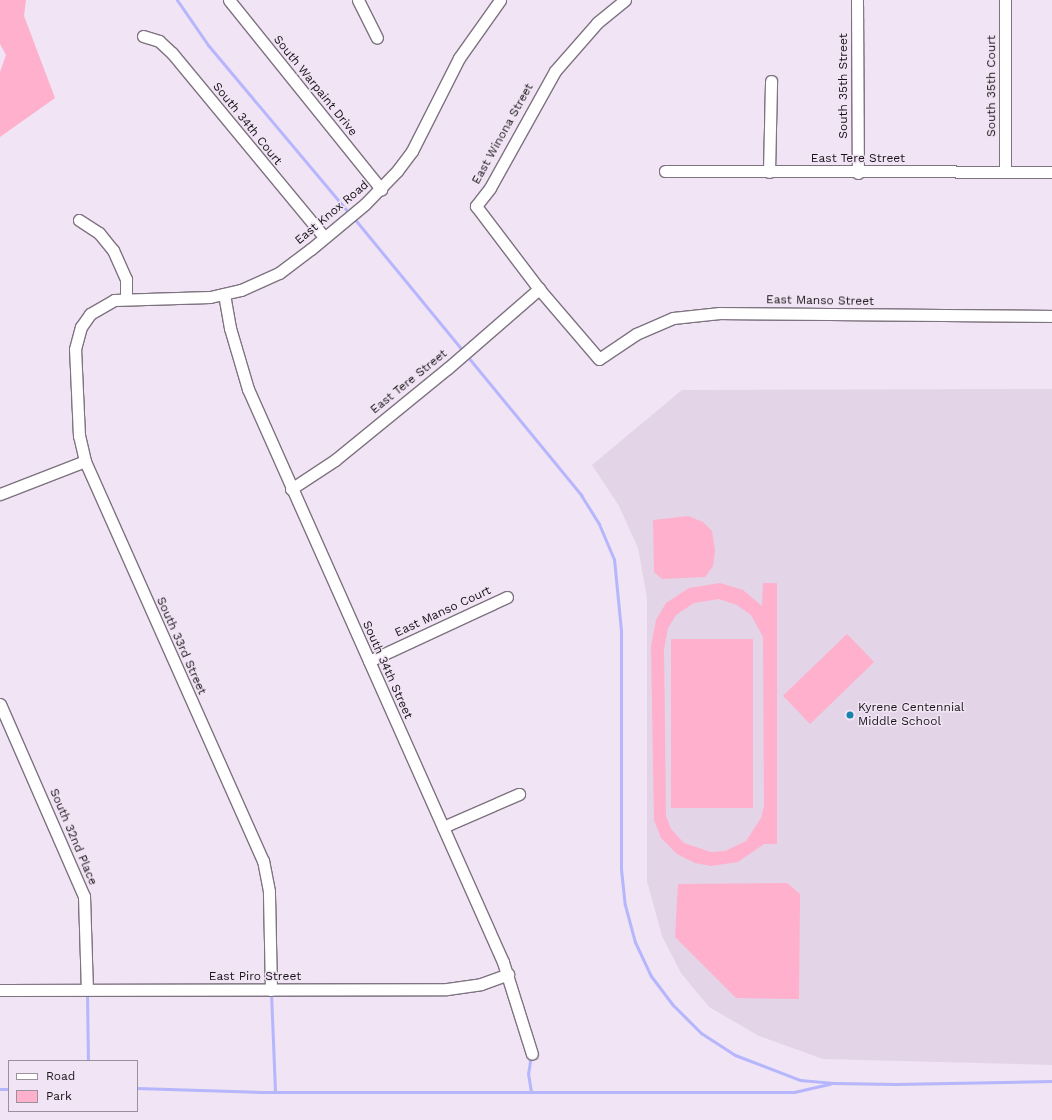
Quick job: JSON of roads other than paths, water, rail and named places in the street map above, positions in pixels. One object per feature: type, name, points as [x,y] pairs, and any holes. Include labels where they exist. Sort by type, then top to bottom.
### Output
[{"type":"street","name":"South Warpaint Drive","points":[[229,0],[381,189]]},
{"type":"street","points":[[358,0],[377,38]]},
{"type":"street","name":"East Knox Road","points":[[90,314],[114,300],[126,298],[210,297],[224,294],[241,290],[279,273],[365,204],[381,189],[412,151],[458,58],[500,0]]},
{"type":"street","name":"East Winona Street","points":[[539,289],[476,206],[490,188],[555,71],[597,23],[625,0]]},
{"type":"street","name":"South 35th Street","points":[[857,0],[858,173]]},
{"type":"street","name":"South 35th Court","points":[[1005,0],[1005,172]]},
{"type":"street","name":"South 34th Court","points":[[142,36],[159,41],[172,53],[324,237]]},
{"type":"street","points":[[769,172],[771,81]]},
{"type":"street","name":"East Tere Street","points":[[664,171],[858,173],[1052,172]]},
{"type":"street","points":[[78,220],[99,233],[113,250],[126,279],[126,298]]},
{"type":"street","name":"East Manso Street","points":[[539,289],[599,359],[636,334],[673,318],[720,313],[1052,316]]},
{"type":"street","name":"East Tere Street","points":[[291,489],[335,460],[448,368],[539,289]]},
{"type":"street","name":"South 34th Street","points":[[224,294],[230,328],[248,389],[291,489],[508,974],[521,1017],[526,1044],[532,1054]]},
{"type":"street","name":"South 33rd Street","points":[[90,314],[82,327],[75,349],[78,436],[85,461],[263,861],[269,891],[271,990]]},
{"type":"street","points":[[0,494],[85,461]]},
{"type":"street","name":"East Manso Court","points":[[369,661],[507,597]]},
{"type":"street","name":"South 32nd Place","points":[[0,704],[84,896],[87,989]]},
{"type":"street","points":[[443,827],[519,794]]},
{"type":"street","name":"East Piro Street","points":[[0,990],[447,989],[481,984],[508,974]]},
{"type":"waterway","points":[[177,0],[208,45],[349,213]]},
{"type":"waterway","points":[[353,217],[581,495],[599,524],[614,559],[621,631],[621,869],[625,905],[635,942],[651,976],[673,1005],[701,1033],[735,1055],[800,1080],[833,1083],[895,1084],[1052,1081]]},
{"type":"waterway","points":[[271,992],[275,1092]]},
{"type":"waterway","points":[[87,993],[88,1060]]},
{"type":"waterway","points":[[531,1056],[528,1074],[531,1092]]},
{"type":"waterway","points":[[138,1088],[262,1092],[794,1092],[830,1084]]},
{"type":"waterway","points":[[0,1089],[8,1089]]},
{"type":"place","name":"Kyrene Centennial Middle School","points":[[850,715]]}]
